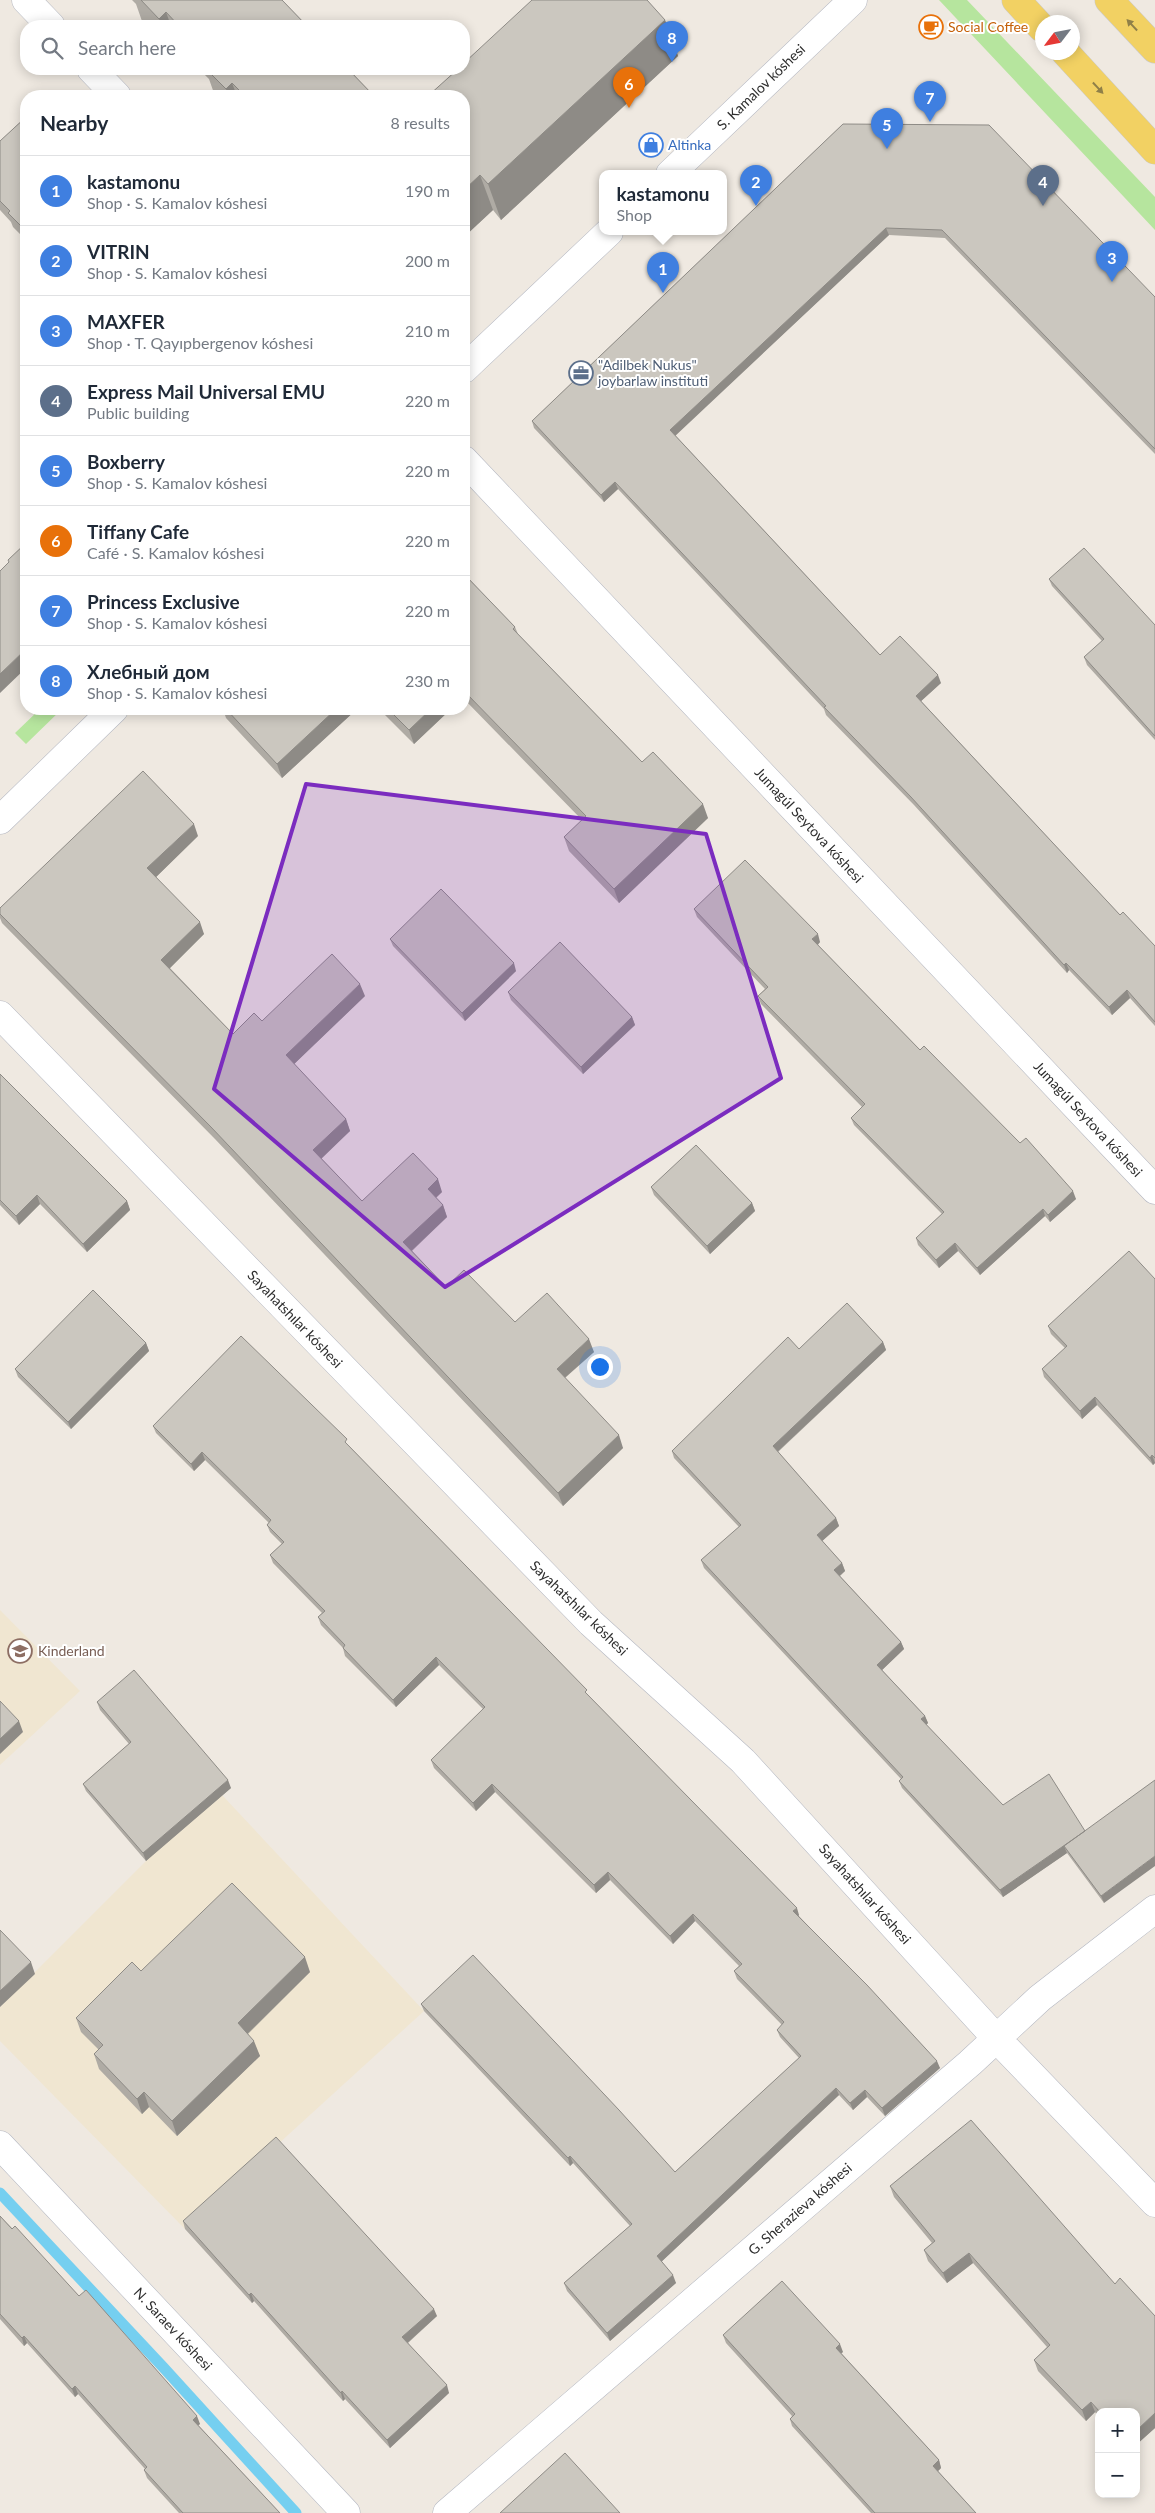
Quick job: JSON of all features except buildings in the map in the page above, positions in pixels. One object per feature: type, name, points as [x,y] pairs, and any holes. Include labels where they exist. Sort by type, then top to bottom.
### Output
[{"type":"main road","points":[[1016,0],[1035,20]]},
{"type":"main road","points":[[1109,0],[1155,49]]},
{"type":"main road","points":[[1072,60],[1155,150]]},
{"type":"street","points":[[26,0],[45,20]]},
{"type":"street","name":"S. Kamalov kóshesi","points":[[674,170],[853,0]]},
{"type":"street","points":[[97,75],[111,90]]},
{"type":"street","points":[[470,363],[606,235]]},
{"type":"street","name":"Jumagúl Seytova kóshesi","points":[[470,466],[1155,1190]]},
{"type":"street","points":[[0,820],[108,715]]},
{"type":"street","name":"Sayahatshılar kóshesi","points":[[0,1015],[591,1623],[743,1761],[996,2038],[1155,2203]]},
{"type":"street","name":"G. Sherazieva kóshesi","points":[[447,2513],[970,2064],[1040,1998],[1155,1909]]},
{"type":"street","name":"N. Saraev kóshesi","points":[[0,2145],[346,2513]]},
{"type":"highlighted area","points":[[306,784],[706,834],[781,1078],[445,1287],[214,1089]]},
{"type":"shaded area","name":"Kinderland","points":[[0,1610],[80,1691],[0,1765]]},
{"type":"shaded area","points":[[222,1795],[424,2011],[185,2229],[0,2041],[0,2007],[146,1861]]},
{"type":"green space","points":[[939,0],[967,0],[1155,197],[1155,230]]},
{"type":"green space","points":[[34,715],[56,715],[26,744],[15,733]]},
{"type":"waterway","points":[[0,2193],[163,2367],[296,2513]]},
{"type":"place","name":"Social Coffee","points":[[931,27]]},
{"type":"place","name":"Хлебный дом","points":[[672,62]]},
{"type":"place","name":"Tiffany Cafe","points":[[629,108]]},
{"type":"place","name":"Princess Exclusive","points":[[930,122]]},
{"type":"place","name":"Altinka","points":[[651,145]]},
{"type":"place","name":"Boxberry","points":[[887,149]]},
{"type":"place","name":"VITRIN","points":[[756,206]]},
{"type":"place","name":"Express Mail Universal EMU","points":[[1043,206]]},
{"type":"place","name":"MAXFER","points":[[1112,282]]},
{"type":"place","name":"kastamonu","points":[[663,293]]},
{"type":"place","name":"\"Adilbek Nukus\" joybarlaw instituti","points":[[581,373]]},
{"type":"place","name":"Kinderland","points":[[20,1651]]}]
